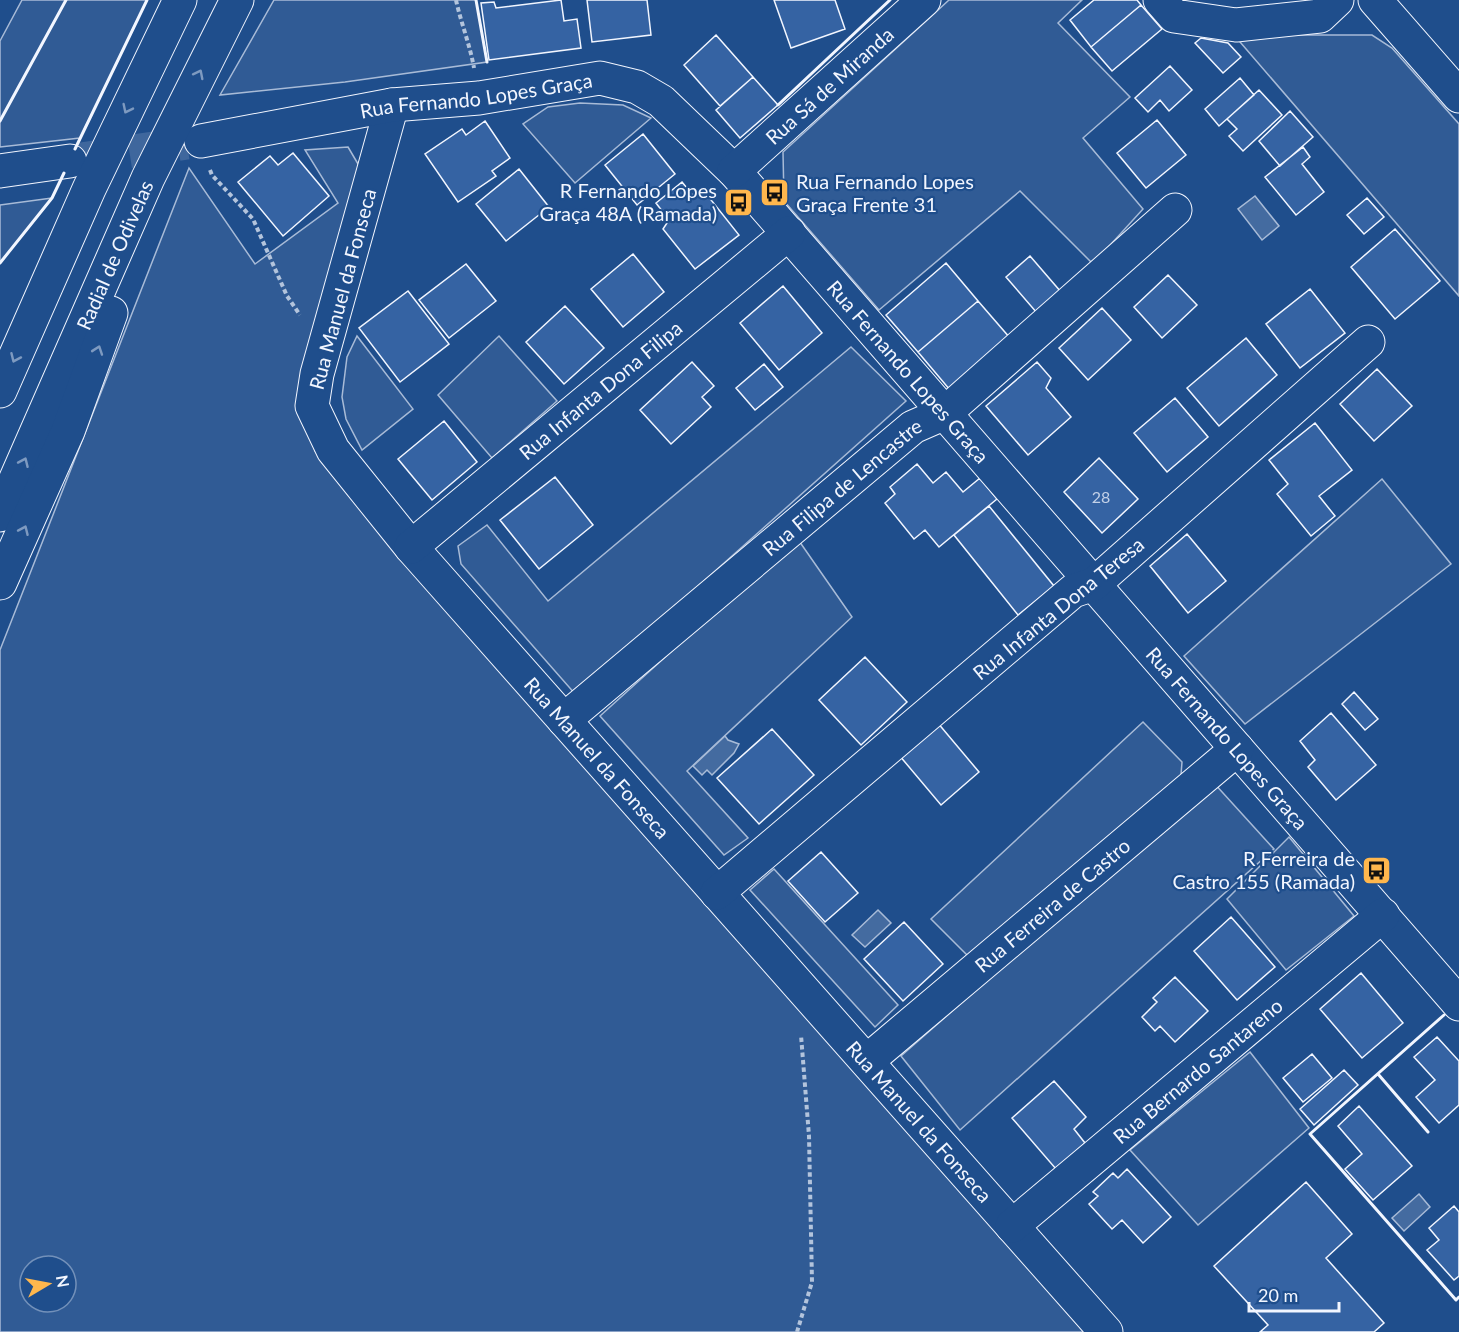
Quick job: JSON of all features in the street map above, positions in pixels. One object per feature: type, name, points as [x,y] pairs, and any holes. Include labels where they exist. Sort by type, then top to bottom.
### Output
[{"type":"main road","points":[[0,390],[89,189],[180,0]]},
{"type":"main road","name":"Radial de Odivelas","points":[[0,515],[131,216],[183,105],[237,0]]},
{"type":"main road","name":"Rua Sá de Miranda","points":[[734,171],[924,0]]},
{"type":"main road","points":[[1160,0],[1174,16],[1236,25],[1320,16],[1337,0]]},
{"type":"main road","points":[[1375,0],[1459,96]]},
{"type":"main road","name":"Rua Fernando Lopes Graça","points":[[201,141],[392,105],[479,98],[600,78],[637,87],[661,101],[734,171],[789,233],[1459,1004]]},
{"type":"main road","points":[[0,583],[68,430],[90,373],[183,105]]},
{"type":"main road","name":"Rua Manuel da Fonseca","points":[[392,105],[316,374],[312,406],[333,450],[411,547],[1106,1332]]},
{"type":"main road","points":[[0,171],[70,160]]},
{"type":"main road","points":[[0,339],[29,285],[89,189]]},
{"type":"main road","name":"Rua Filipa de Lencastre","points":[[564,720],[913,427],[945,413],[1175,210]]},
{"type":"main road","name":"Rua Infanta Dona Filipa","points":[[411,547],[789,233]]},
{"type":"main road","name":"Rua Infanta Dona Teresa","points":[[717,893],[1073,591],[1094,584],[1368,342]]},
{"type":"main road","name":"Rua Ferreira de Castro","points":[[867,1061],[1238,749]]},
{"type":"main road","name":"Rua Bernardo Santareno","points":[[1012,1226],[1383,915]]},
{"type":"path","points":[[456,0],[470,45],[479,98]]},
{"type":"path","points":[[201,141],[212,175],[253,219],[287,296],[323,351]]},
{"type":"path","points":[[797,1332],[812,1282],[809,1136],[801,1030]]},
{"type":"shaded area","points":[[22,0],[147,0],[80,138],[0,147],[0,41]]},
{"type":"shaded area","points":[[274,0],[476,0],[487,62],[345,82],[220,95]]},
{"type":"shaded area","points":[[949,0],[1082,0],[1058,23],[1130,97],[1083,138],[1143,209],[1093,264],[1020,191],[879,310],[784,201],[783,152]]},
{"type":"shaded area","points":[[1234,35],[1372,35],[1392,48],[1459,124],[1459,296]]},
{"type":"shaded area","points":[[580,103],[623,105],[651,118],[575,183],[523,124],[548,107]]},
{"type":"shaded area","points":[[348,147],[361,169],[307,424],[315,451],[329,471],[1084,1332],[0,1332],[0,650],[189,168],[255,264],[338,203],[305,150]]},
{"type":"shaded area","points":[[1255,196],[1279,226],[1262,240],[1238,209]]},
{"type":"shaded area","points":[[52,198],[0,263],[0,205]]},
{"type":"shaded area","points":[[357,336],[413,409],[362,450],[346,419],[342,397],[347,357]]},
{"type":"shaded area","points":[[499,336],[557,401],[492,458],[438,395]]},
{"type":"shaded area","points":[[851,347],[906,401],[576,695],[461,564],[458,546],[487,525],[548,601]]},
{"type":"shaded area","points":[[1382,479],[1451,564],[1245,724],[1184,656]]},
{"type":"shaded area","points":[[797,538],[852,617],[687,771],[748,838],[724,855],[600,716]]},
{"type":"shaded area","points":[[1143,722],[1182,762],[1181,775],[972,960],[931,919]]},
{"type":"shaded area","points":[[725,736],[728,740],[739,744],[734,753],[712,775],[707,770],[702,775],[693,766]]},
{"type":"shaded area","points":[[1213,782],[1274,849],[960,1130],[901,1056]]},
{"type":"shaded area","points":[[1289,837],[1354,916],[1286,970],[1227,899]]},
{"type":"shaded area","points":[[774,869],[898,1005],[875,1027],[750,890]]},
{"type":"shaded area","points":[[878,910],[891,923],[865,947],[852,935]]},
{"type":"shaded area","points":[[1250,1052],[1309,1128],[1198,1225],[1130,1150]]},
{"type":"shaded area","points":[[1419,1194],[1430,1207],[1404,1231],[1392,1218]]},
{"type":"building","points":[[561,0],[564,21],[577,19],[581,48],[489,60],[481,3],[494,2],[496,8]]},
{"type":"building","points":[[587,0],[647,0],[651,35],[592,42]]},
{"type":"building","points":[[774,0],[835,0],[845,29],[791,48]]},
{"type":"building","points":[[1094,0],[1137,0],[1141,5],[1091,47],[1070,20]]},
{"type":"building","points":[[1141,5],[1162,29],[1112,71],[1091,47]]},
{"type":"building","points":[[716,35],[753,77],[720,106],[684,65]]},
{"type":"building","points":[[1201,38],[1228,43],[1241,57],[1223,73],[1195,43]]},
{"type":"building","points":[[1170,66],[1192,90],[1169,111],[1160,100],[1148,112],[1135,98]]},
{"type":"building","points":[[753,77],[778,105],[740,138],[716,110]]},
{"type":"building","points":[[1240,78],[1254,95],[1219,126],[1205,109]]},
{"type":"building","points":[[1259,90],[1282,115],[1243,151],[1229,136],[1237,129],[1227,119]]},
{"type":"building","points":[[1290,111],[1313,137],[1280,166],[1259,141]]},
{"type":"building","points":[[1157,120],[1186,155],[1146,188],[1117,153]]},
{"type":"building","points":[[485,121],[510,158],[492,171],[496,176],[458,202],[425,154],[462,129],[466,135]]},
{"type":"building","points":[[643,134],[675,174],[637,205],[605,165]]},
{"type":"building","points":[[1303,147],[1310,157],[1302,164],[1324,192],[1296,215],[1265,177]]},
{"type":"building","points":[[293,153],[329,196],[283,236],[238,182],[270,156],[278,165]]},
{"type":"building","points":[[519,169],[549,207],[506,241],[476,204]]},
{"type":"building","points":[[682,182],[695,198],[704,191],[739,235],[695,269],[663,229],[669,220],[656,203]]},
{"type":"building","points":[[1367,198],[1384,217],[1364,234],[1347,215]]},
{"type":"building","points":[[1395,229],[1440,281],[1395,319],[1351,267]]},
{"type":"building","points":[[633,254],[664,292],[623,327],[591,289]]},
{"type":"building","points":[[1030,256],[1061,292],[1037,313],[1006,277]]},
{"type":"building","points":[[946,263],[978,301],[918,352],[886,315]]},
{"type":"building","points":[[466,264],[496,301],[449,338],[419,300]]},
{"type":"building","points":[[1168,275],[1197,305],[1162,338],[1134,307]]},
{"type":"building","points":[[783,286],[822,333],[779,370],[740,323]]},
{"type":"building","points":[[1310,289],[1345,333],[1300,368],[1266,324]]},
{"type":"building","points":[[408,291],[449,344],[400,382],[359,328]]},
{"type":"building","points":[[978,301],[1010,338],[950,390],[918,352]]},
{"type":"building","points":[[565,306],[604,348],[564,384],[526,342]]},
{"type":"building","points":[[1102,308],[1131,340],[1088,380],[1059,348]]},
{"type":"building","points":[[1246,338],[1277,375],[1219,426],[1187,388]]},
{"type":"building","points":[[692,362],[714,386],[702,397],[711,407],[671,444],[640,410]]},
{"type":"building","points":[[1037,362],[1051,378],[1046,388],[1071,417],[1028,455],[986,406]]},
{"type":"building","points":[[764,364],[783,387],[755,410],[736,388]]},
{"type":"building","points":[[1377,369],[1412,406],[1374,441],[1340,404]]},
{"type":"building","points":[[1175,398],[1208,437],[1167,472],[1134,433]]},
{"type":"building","points":[[444,421],[477,462],[432,500],[398,459]]},
{"type":"building","points":[[1315,423],[1352,470],[1319,496],[1335,516],[1311,536],[1277,494],[1288,484],[1269,460]]},
{"type":"building","points":[[1099,458],[1138,499],[1102,533],[1064,492]]},
{"type":"building","points":[[917,464],[933,483],[946,472],[963,492],[980,478],[997,499],[939,547],[925,530],[914,539],[885,503],[895,494],[890,487]]},
{"type":"building","points":[[555,477],[593,525],[539,569],[500,520]]},
{"type":"building","points":[[989,506],[1054,586],[1018,615],[954,535]]},
{"type":"building","points":[[1187,534],[1226,581],[1188,613],[1150,566]]},
{"type":"building","points":[[865,657],[907,702],[861,745],[819,700]]},
{"type":"building","points":[[1354,692],[1378,719],[1365,730],[1342,704]]},
{"type":"building","points":[[1331,713],[1376,765],[1336,800],[1308,767],[1315,760],[1300,741]]},
{"type":"building","points":[[937,722],[979,772],[941,805],[899,755]]},
{"type":"building","points":[[772,729],[814,775],[759,824],[717,778]]},
{"type":"building","points":[[821,852],[858,893],[825,922],[788,881]]},
{"type":"building","points":[[1231,917],[1275,967],[1237,1000],[1194,951]]},
{"type":"building","points":[[904,922],[943,964],[903,1001],[864,959]]},
{"type":"building","points":[[1361,973],[1403,1023],[1362,1058],[1320,1009]]},
{"type":"building","points":[[1175,977],[1208,1011],[1175,1042],[1160,1026],[1155,1031],[1142,1017],[1157,1002],[1153,998]]},
{"type":"building","points":[[1437,1037],[1459,1061],[1459,1105],[1439,1123],[1416,1097],[1435,1080],[1414,1057]]},
{"type":"building","points":[[1312,1054],[1332,1078],[1303,1102],[1283,1078]]},
{"type":"building","points":[[1344,1070],[1358,1085],[1314,1125],[1300,1109]]},
{"type":"building","points":[[1054,1081],[1086,1117],[1074,1129],[1085,1143],[1056,1169],[1012,1118]]},
{"type":"building","points":[[1359,1106],[1412,1166],[1373,1200],[1345,1169],[1362,1154],[1338,1126]]},
{"type":"building","points":[[1127,1169],[1171,1217],[1143,1243],[1122,1220],[1112,1229],[1089,1204],[1098,1196],[1093,1192],[1113,1173],[1118,1178]]},
{"type":"building","points":[[1306,1182],[1352,1234],[1326,1258],[1384,1323],[1374,1332],[1260,1332],[1268,1325],[1214,1266]]},
{"type":"building","points":[[1454,1206],[1459,1212],[1459,1276],[1454,1280],[1427,1250],[1439,1240],[1429,1228]]},
{"type":"tunnel","points":[[81,159],[187,143]]},
{"type":"wall","points":[[0,121],[66,0]]},
{"type":"wall","points":[[75,149],[147,0]]},
{"type":"wall","points":[[476,0],[487,62]]},
{"type":"wall","points":[[778,105],[890,0]]},
{"type":"wall","points":[[0,263],[52,198],[64,173]]},
{"type":"wall","points":[[1444,1015],[1310,1134],[1456,1300],[1459,1297]]},
{"type":"wall","points":[[1378,1074],[1428,1132]]},
{"type":"place","name":"Rua Fernando Lopes Graça Frente 31","points":[[775,193]]},
{"type":"place","name":"R Fernando Lopes Graça 48A (Ramada)","points":[[738,202]]},
{"type":"place","name":"R Ferreira de Castro 155 (Ramada)","points":[[1376,870]]}]
